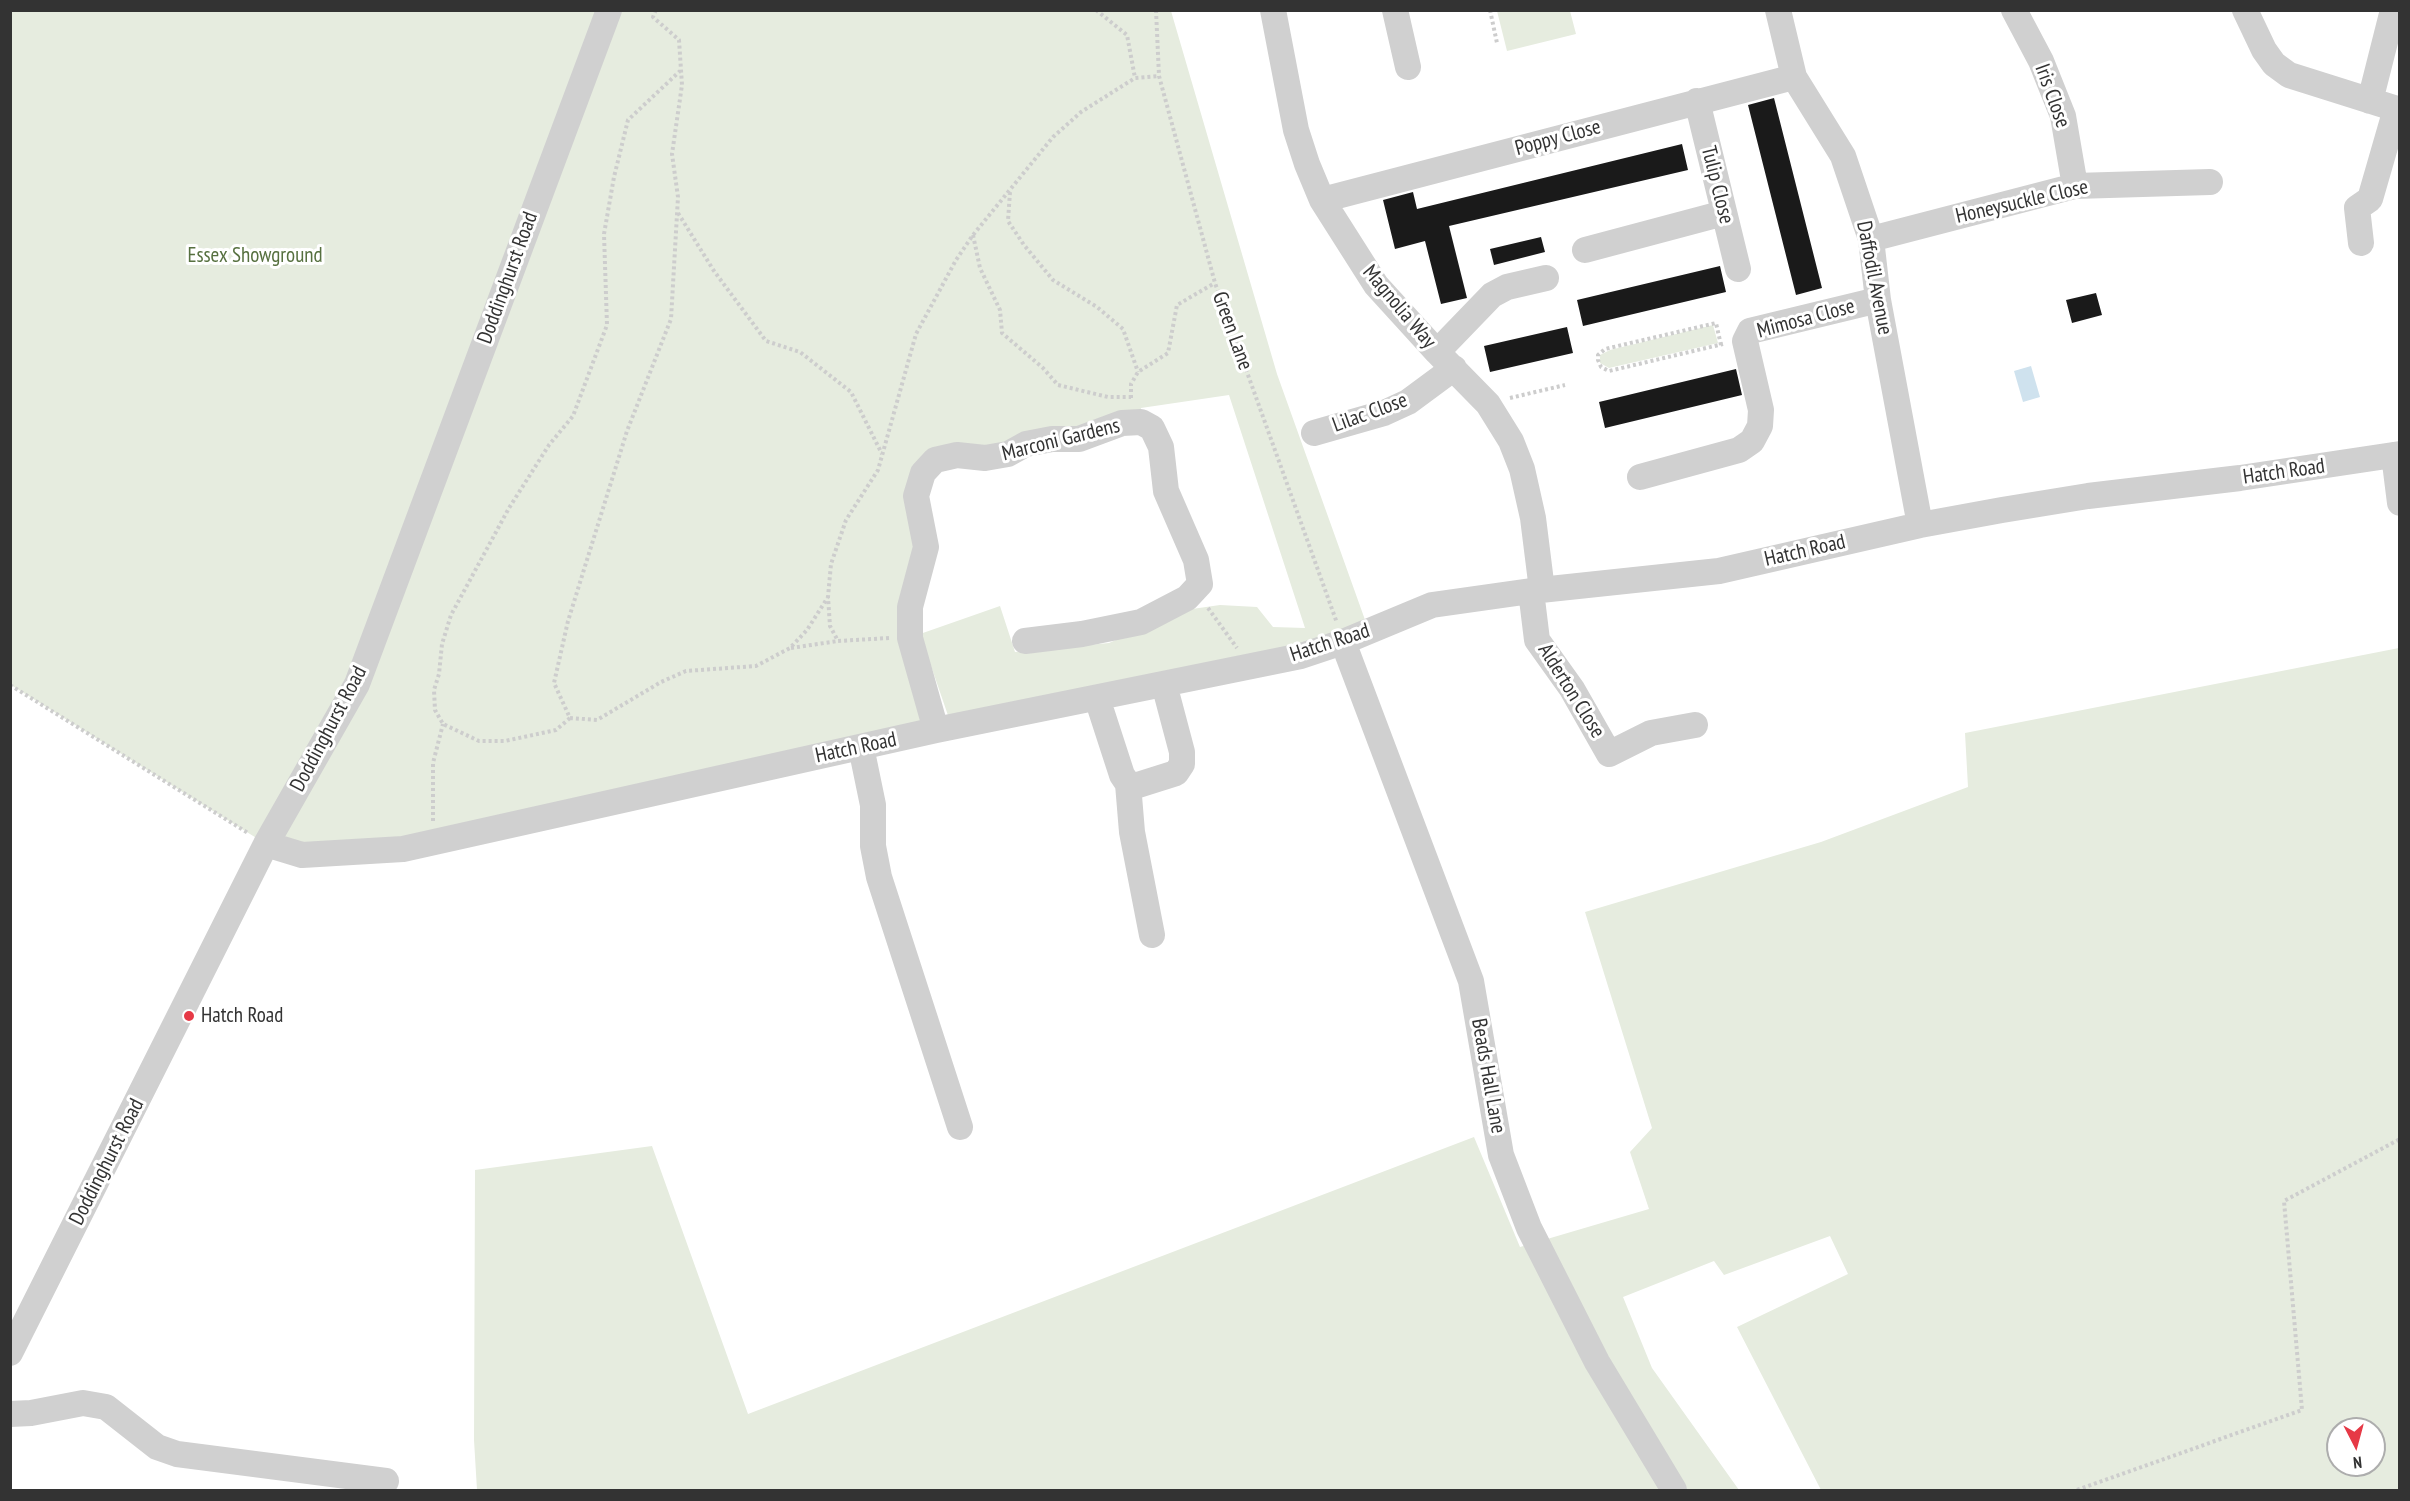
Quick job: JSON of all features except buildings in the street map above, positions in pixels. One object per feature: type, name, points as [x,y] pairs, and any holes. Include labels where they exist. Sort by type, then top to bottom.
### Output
[{"type":"street","name":"Doddinghurst Road","points":[[10,1353],[266,844],[357,684],[609,10]]},
{"type":"street","name":"Magnolia Way","points":[[1273,10],[1296,130],[1306,164],[1322,200],[1376,285],[1488,404],[1511,441],[1522,470],[1533,518],[1536,591]]},
{"type":"street","points":[[1395,10],[1408,67]]},
{"type":"street","name":"Daffodil Avenue","points":[[1778,10],[1794,76],[1843,156],[1871,239],[1878,300],[1920,525]]},
{"type":"street","name":"Iris Close","points":[[2014,10],[2040,61],[2063,116],[2075,186]]},
{"type":"street","points":[[2245,10],[2264,50],[2274,64],[2289,75],[2398,110],[2370,199],[2357,208],[2361,243]]},
{"type":"street","points":[[2370,101],[2393,10]]},
{"type":"street","name":"Poppy Close","points":[[1322,200],[1794,76]]},
{"type":"street","name":"Tulip Close","points":[[1697,101],[1738,269]]},
{"type":"street","name":"Honeysuckle Close","points":[[1871,239],[2075,186],[2210,182]]},
{"type":"street","points":[[1585,250],[1614,232],[1724,213]]},
{"type":"street","name":"Lilac Close","points":[[1314,432],[1384,413],[1408,402],[1445,360],[1492,295],[1507,287],[1546,278]]},
{"type":"street","name":"Mimosa Close","points":[[1640,477],[1739,450],[1752,441],[1760,426],[1761,410],[1733,343],[1750,331],[1878,300]]},
{"type":"street","name":"Marconi Gardens","points":[[936,730],[910,638],[910,607],[926,547],[916,496],[923,473],[936,460],[957,455],[985,459],[1008,454],[1026,444],[1052,439],[1079,439],[1122,423],[1141,422],[1152,428],[1161,447],[1166,491],[1196,560],[1200,584],[1194,590]]},
{"type":"street","name":"Hatch Road","points":[[266,844],[302,855],[403,849],[936,730],[1301,656],[1343,642],[1432,605],[1719,571],[1920,525],[2088,496],[2240,478],[2397,454]]},
{"type":"street","points":[[2397,454],[2400,503]]},
{"type":"street","points":[[1025,641],[1082,634],[1141,622],[1170,608],[1194,590]]},
{"type":"street","name":"Alderton Close","points":[[1536,591],[1538,640],[1572,689],[1601,760],[1651,734],[1695,725]]},
{"type":"street","name":"Beads Hall Lane","points":[[1343,642],[1471,981],[1501,1155],[1529,1228],[1597,1362],[1674,1491]]},
{"type":"street","points":[[1128,784],[1138,785],[1176,773],[1182,764],[1182,752],[1164,684]]},
{"type":"street","points":[[1097,698],[1117,763],[1128,784],[1132,832],[1152,935]]},
{"type":"street","points":[[861,747],[873,805],[873,846],[879,877],[960,1127]]},
{"type":"street","points":[[10,1414],[31,1413],[83,1403],[106,1407],[157,1447],[177,1454],[386,1481]]},
{"type":"path","points":[[570,718],[554,682],[571,611],[627,431],[670,319],[678,197],[672,154],[682,86],[679,40],[653,17],[656,10]]},
{"type":"path","points":[[1096,10],[1126,35],[1135,78]]},
{"type":"path","points":[[1490,10],[1497,43]]},
{"type":"path","name":"Green Lane","points":[[1158,11],[1159,76],[1215,283],[1343,642]]},
{"type":"path","points":[[680,71],[628,120],[614,177],[604,234],[607,325],[573,416],[549,445],[509,508],[451,615],[442,644],[439,674],[434,690],[435,710],[443,724],[479,741],[505,741],[556,730],[570,718],[597,720],[661,682],[686,671],[756,666],[790,648],[838,640],[910,638]]},
{"type":"path","points":[[838,640],[830,626],[828,597],[831,564],[846,520],[879,470],[916,334],[956,260],[973,235],[1053,137],[1081,112],[1135,78],[1159,76]]},
{"type":"path","points":[[1010,192],[1008,221],[1024,245],[1053,280],[1097,306],[1123,329],[1138,372]]},
{"type":"path","points":[[677,213],[714,271],[766,341],[800,352],[851,392],[882,455]]},
{"type":"path","points":[[973,235],[980,268],[1000,310],[1002,333],[1043,368],[1058,385],[1108,398],[1131,397]]},
{"type":"path","points":[[1132,422],[1131,384],[1138,372],[1168,353],[1177,305],[1215,283]]},
{"type":"path","points":[[1716,323],[1733,343],[1609,370],[1601,367],[1598,360],[1598,355],[1605,349],[1716,323]]},
{"type":"path","points":[[1488,404],[1565,385]]},
{"type":"path","points":[[1194,590],[1242,656]]},
{"type":"path","points":[[790,648],[807,630],[828,597]]},
{"type":"path","points":[[10,685],[266,844]]},
{"type":"path","points":[[434,842],[433,763],[443,724]]},
{"type":"path","points":[[2077,1491],[2302,1410],[2284,1201],[2400,1139]]},
{"type":"green space","name":"Essex Showground","points":[[10,11],[1171,11],[1277,374],[1369,631],[952,727],[920,634],[1000,606],[1015,652],[1109,643],[1185,610],[1220,605],[1257,607],[1273,627],[1305,628],[1229,395],[1141,408],[1139,422],[923,473],[910,607],[936,730],[403,849],[266,844],[11,685]]},
{"type":"green space","points":[[1497,11],[1570,11],[1576,34],[1507,51]]},
{"type":"green space","points":[[1713,325],[1718,343],[1609,368],[1600,363],[1600,355],[1610,350]]},
{"type":"green space","points":[[2399,648],[2399,1490],[1821,1490],[1737,1327],[1848,1274],[1830,1236],[1724,1275],[1714,1261],[1623,1297],[1652,1368],[1739,1490],[477,1490],[474,1440],[475,1170],[652,1146],[748,1414],[1474,1137],[1520,1247],[1649,1209],[1630,1152],[1652,1128],[1585,912],[1821,842],[1968,787],[1965,733]]},
{"type":"water","points":[[2031,366],[2040,397],[2023,402],[2014,371]]},
{"type":"place","name":"Hatch Road","points":[[189,1016]]}]
